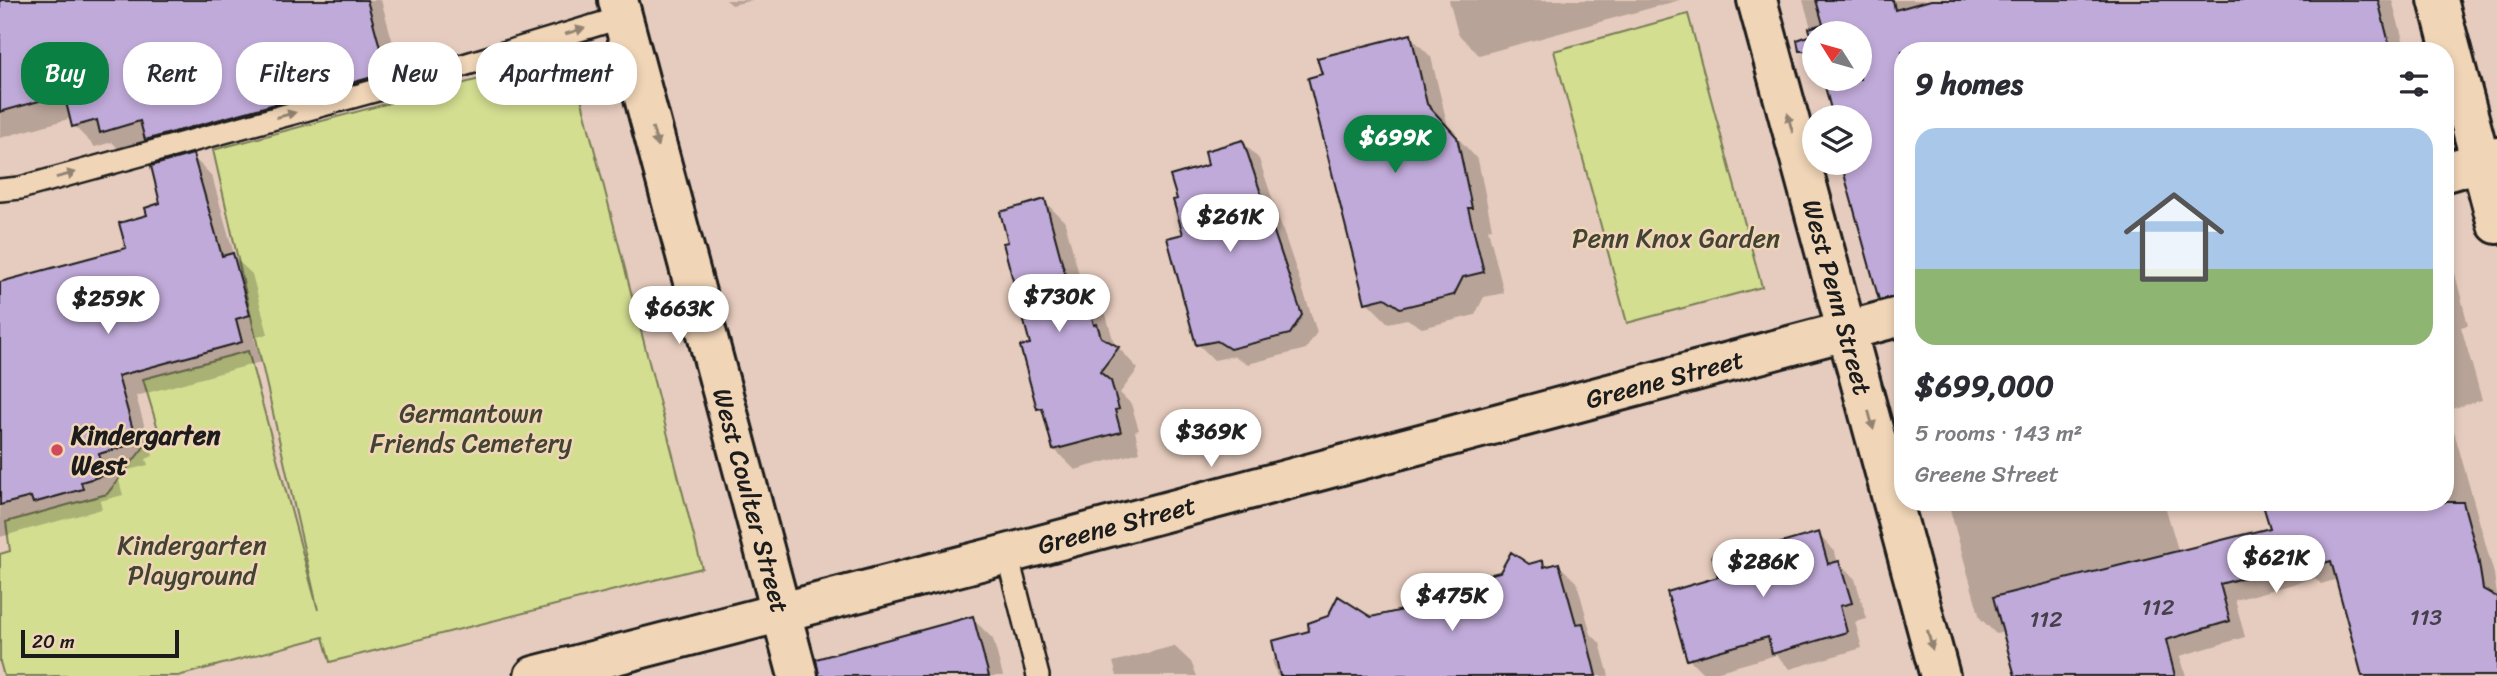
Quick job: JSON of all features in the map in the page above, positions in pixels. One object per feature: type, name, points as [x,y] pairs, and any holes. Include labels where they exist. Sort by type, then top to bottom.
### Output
[{"type":"street","name":"West Penn Street","points":[[1757,0],[1894,505]]},
{"type":"street","points":[[2438,0],[2451,42]]},
{"type":"street","name":"West Coulter Street","points":[[620,8],[798,676]]},
{"type":"street","points":[[2454,50],[2489,160],[2497,224]]},
{"type":"street","points":[[2454,170],[2489,160]]},
{"type":"street","name":"Greene Street","points":[[534,676],[1007,554],[1894,318]]},
{"type":"street","name":"West Penn Street","points":[[1896,511],[1940,676]]},
{"type":"lane","points":[[0,190],[20,188],[414,80],[620,8]]},
{"type":"lane","points":[[1007,554],[1038,676]]},
{"type":"green space","name":"Penn Knox Garden","points":[[1688,14],[1762,287],[1627,323],[1554,51]]},
{"type":"green space","name":"Germantown Friends Cemetery","points":[[476,80],[476,105],[583,105],[702,568],[330,662],[323,637],[178,676],[4,676],[0,662],[0,554],[10,551],[6,522],[107,494],[158,429],[143,379],[248,351],[318,610],[213,150],[382,105],[462,105],[462,84]]},
{"type":"building","points":[[0,0],[367,0],[379,42],[368,42],[368,78],[354,82],[354,42],[236,42],[236,105],[271,105],[145,140],[140,121],[100,133],[97,120],[72,127],[67,105],[109,105],[109,42],[21,42],[21,105],[25,105],[0,112]]},
{"type":"building","points":[[1816,0],[1893,0],[1895,10],[1931,0],[2378,0],[2389,42],[1894,42],[1894,297],[1879,300],[1844,175],[1872,175],[1872,105],[1830,105],[1826,91],[1872,91],[1872,21],[1822,21]]},
{"type":"building","points":[[1411,34],[1427,104],[1457,137],[1472,208],[1468,208],[1484,272],[1463,277],[1454,295],[1400,308],[1385,298],[1365,303],[1308,78],[1322,74],[1317,58]]},
{"type":"building","points":[[1802,38],[1802,51],[1799,51],[1797,40]]},
{"type":"building","points":[[1243,140],[1302,315],[1290,334],[1230,349],[1217,341],[1196,345],[1167,238],[1183,234],[1173,200],[1177,199],[1170,176],[1208,165],[1205,151]]},
{"type":"building","points":[[193,154],[222,256],[233,253],[250,315],[236,319],[242,342],[118,376],[135,437],[127,439],[129,445],[99,454],[105,475],[81,482],[83,489],[33,503],[31,497],[0,505],[0,282],[126,248],[119,223],[147,215],[145,208],[160,203],[151,166]]},
{"type":"building","points":[[1045,199],[1068,285],[1083,282],[1094,325],[1097,324],[1101,337],[1119,347],[1100,372],[1111,381],[1119,409],[1115,410],[1121,432],[1053,450],[1042,408],[1037,409],[1020,346],[1030,344],[1003,243],[1008,242],[1000,212]]},
{"type":"building","points":[[2454,502],[2463,502],[2478,557],[2483,589],[2497,597],[2497,676],[2362,676],[2331,561],[2303,569],[2301,562],[2220,584],[2230,621],[2166,640],[2175,676],[2015,676],[1993,597],[2270,528],[2265,511],[2454,511]]},
{"type":"building","points":[[1819,532],[1828,564],[1839,561],[1852,603],[1840,606],[1847,632],[1772,654],[1768,637],[1687,660],[1667,592],[1718,577],[1712,555],[1762,541],[1764,548]]},
{"type":"building","points":[[1511,552],[1529,564],[1543,560],[1544,567],[1559,563],[1576,624],[1583,623],[1596,676],[1280,676],[1272,641],[1309,631],[1308,623],[1328,616],[1338,596],[1371,617],[1453,599],[1449,585],[1500,572]]},
{"type":"building","points":[[973,616],[989,676],[819,676],[816,659]]},
{"type":"place","name":"Kindergarten West","points":[[57,450]]},
{"type":"park label","name":"Kindergarten Playground","points":[[192,560]]}]
